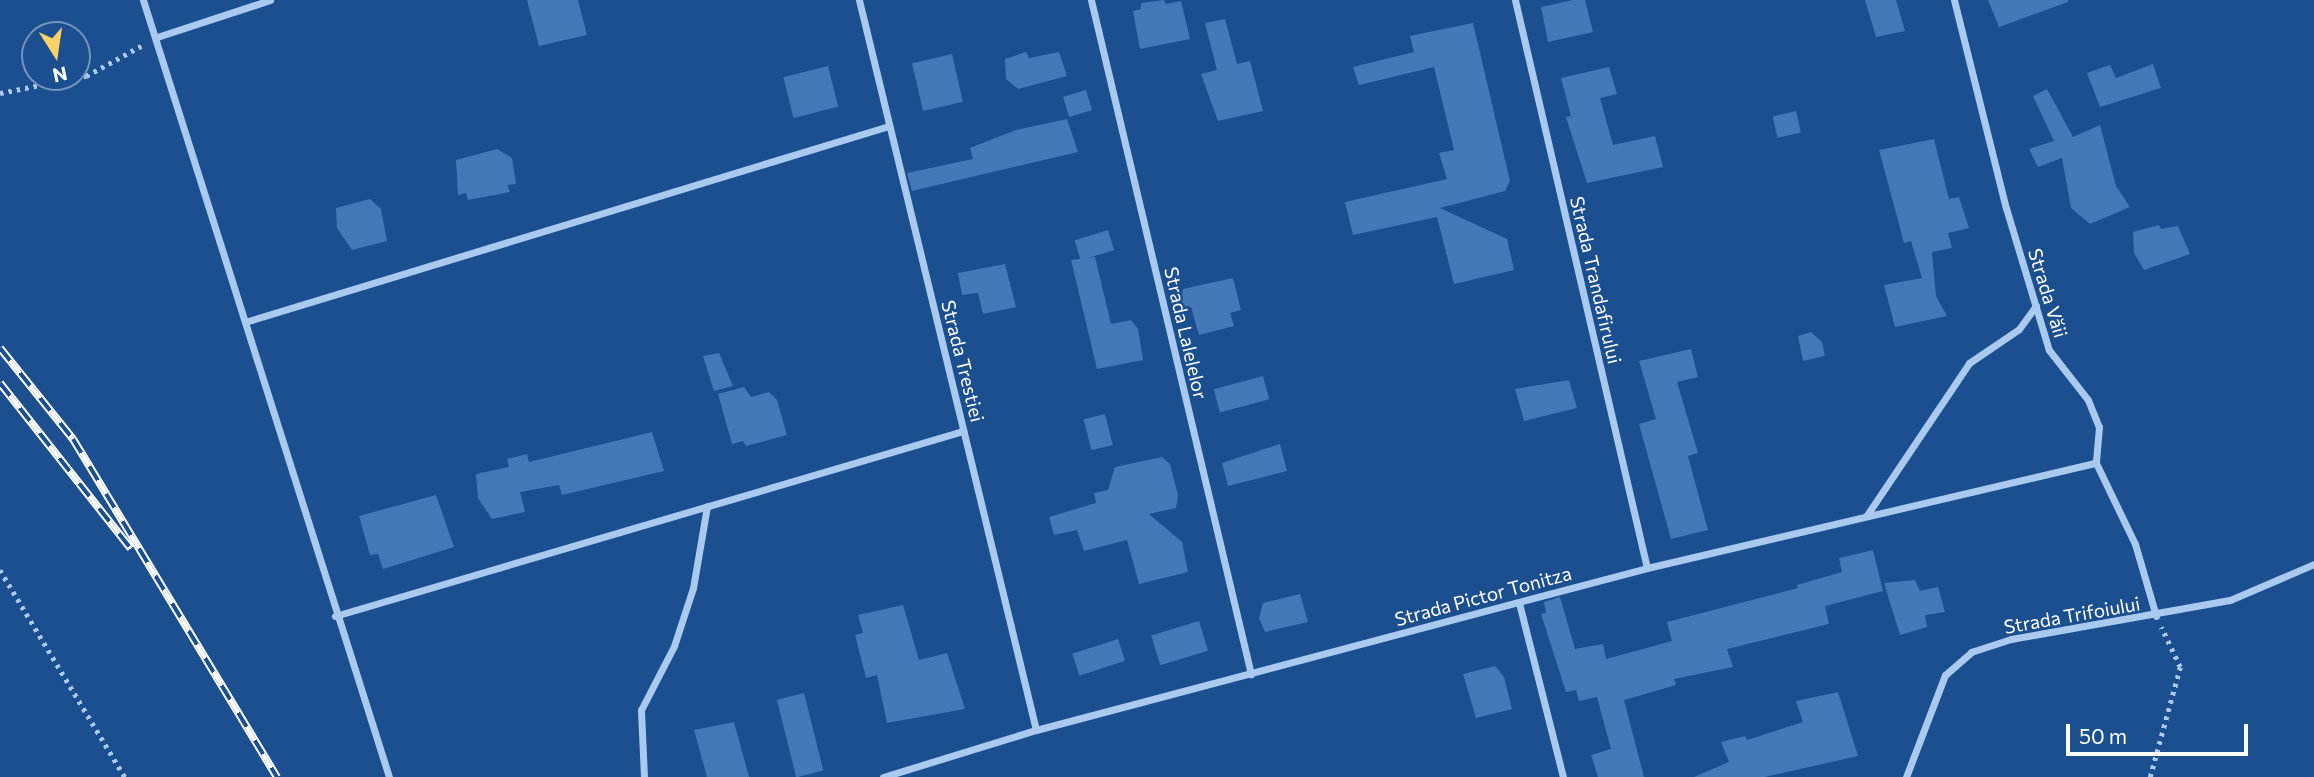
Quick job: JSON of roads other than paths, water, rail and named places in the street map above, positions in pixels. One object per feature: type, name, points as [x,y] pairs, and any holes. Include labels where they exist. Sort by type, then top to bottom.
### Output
[{"type":"street","points":[[143,0],[157,37],[335,616],[389,777]]},
{"type":"street","points":[[157,37],[270,0]]},
{"type":"street","name":"Strada Trestiei","points":[[859,0],[1035,730]]},
{"type":"street","name":"Strada Lalelelor","points":[[1091,0],[1251,674]]},
{"type":"street","name":"Strada Trandafirului","points":[[1514,0],[1647,568]]},
{"type":"street","name":"Strada Văii","points":[[1954,0],[2049,350],[2088,400],[2099,427],[2096,463]]},
{"type":"street","points":[[245,322],[889,126]]},
{"type":"street","points":[[1867,515],[1969,363],[2019,329],[2036,306]]},
{"type":"street","points":[[335,616],[963,431]]},
{"type":"street","points":[[2096,463],[2135,544],[2156,617]]},
{"type":"street","name":"Strada Pictor Tonitza","points":[[883,777],[1035,730],[1647,568],[2096,463]]},
{"type":"street","points":[[644,777],[641,710],[674,646],[693,588],[707,506]]},
{"type":"street","name":"Strada Trifoiului","points":[[1906,777],[1945,675],[1971,652],[2011,639],[2156,617],[2230,600],[2314,564]]},
{"type":"street","points":[[1520,603],[1563,777]]},
{"type":"railway","points":[[0,348],[73,439],[277,777]]},
{"type":"railway","points":[[0,383],[131,549]]}]
